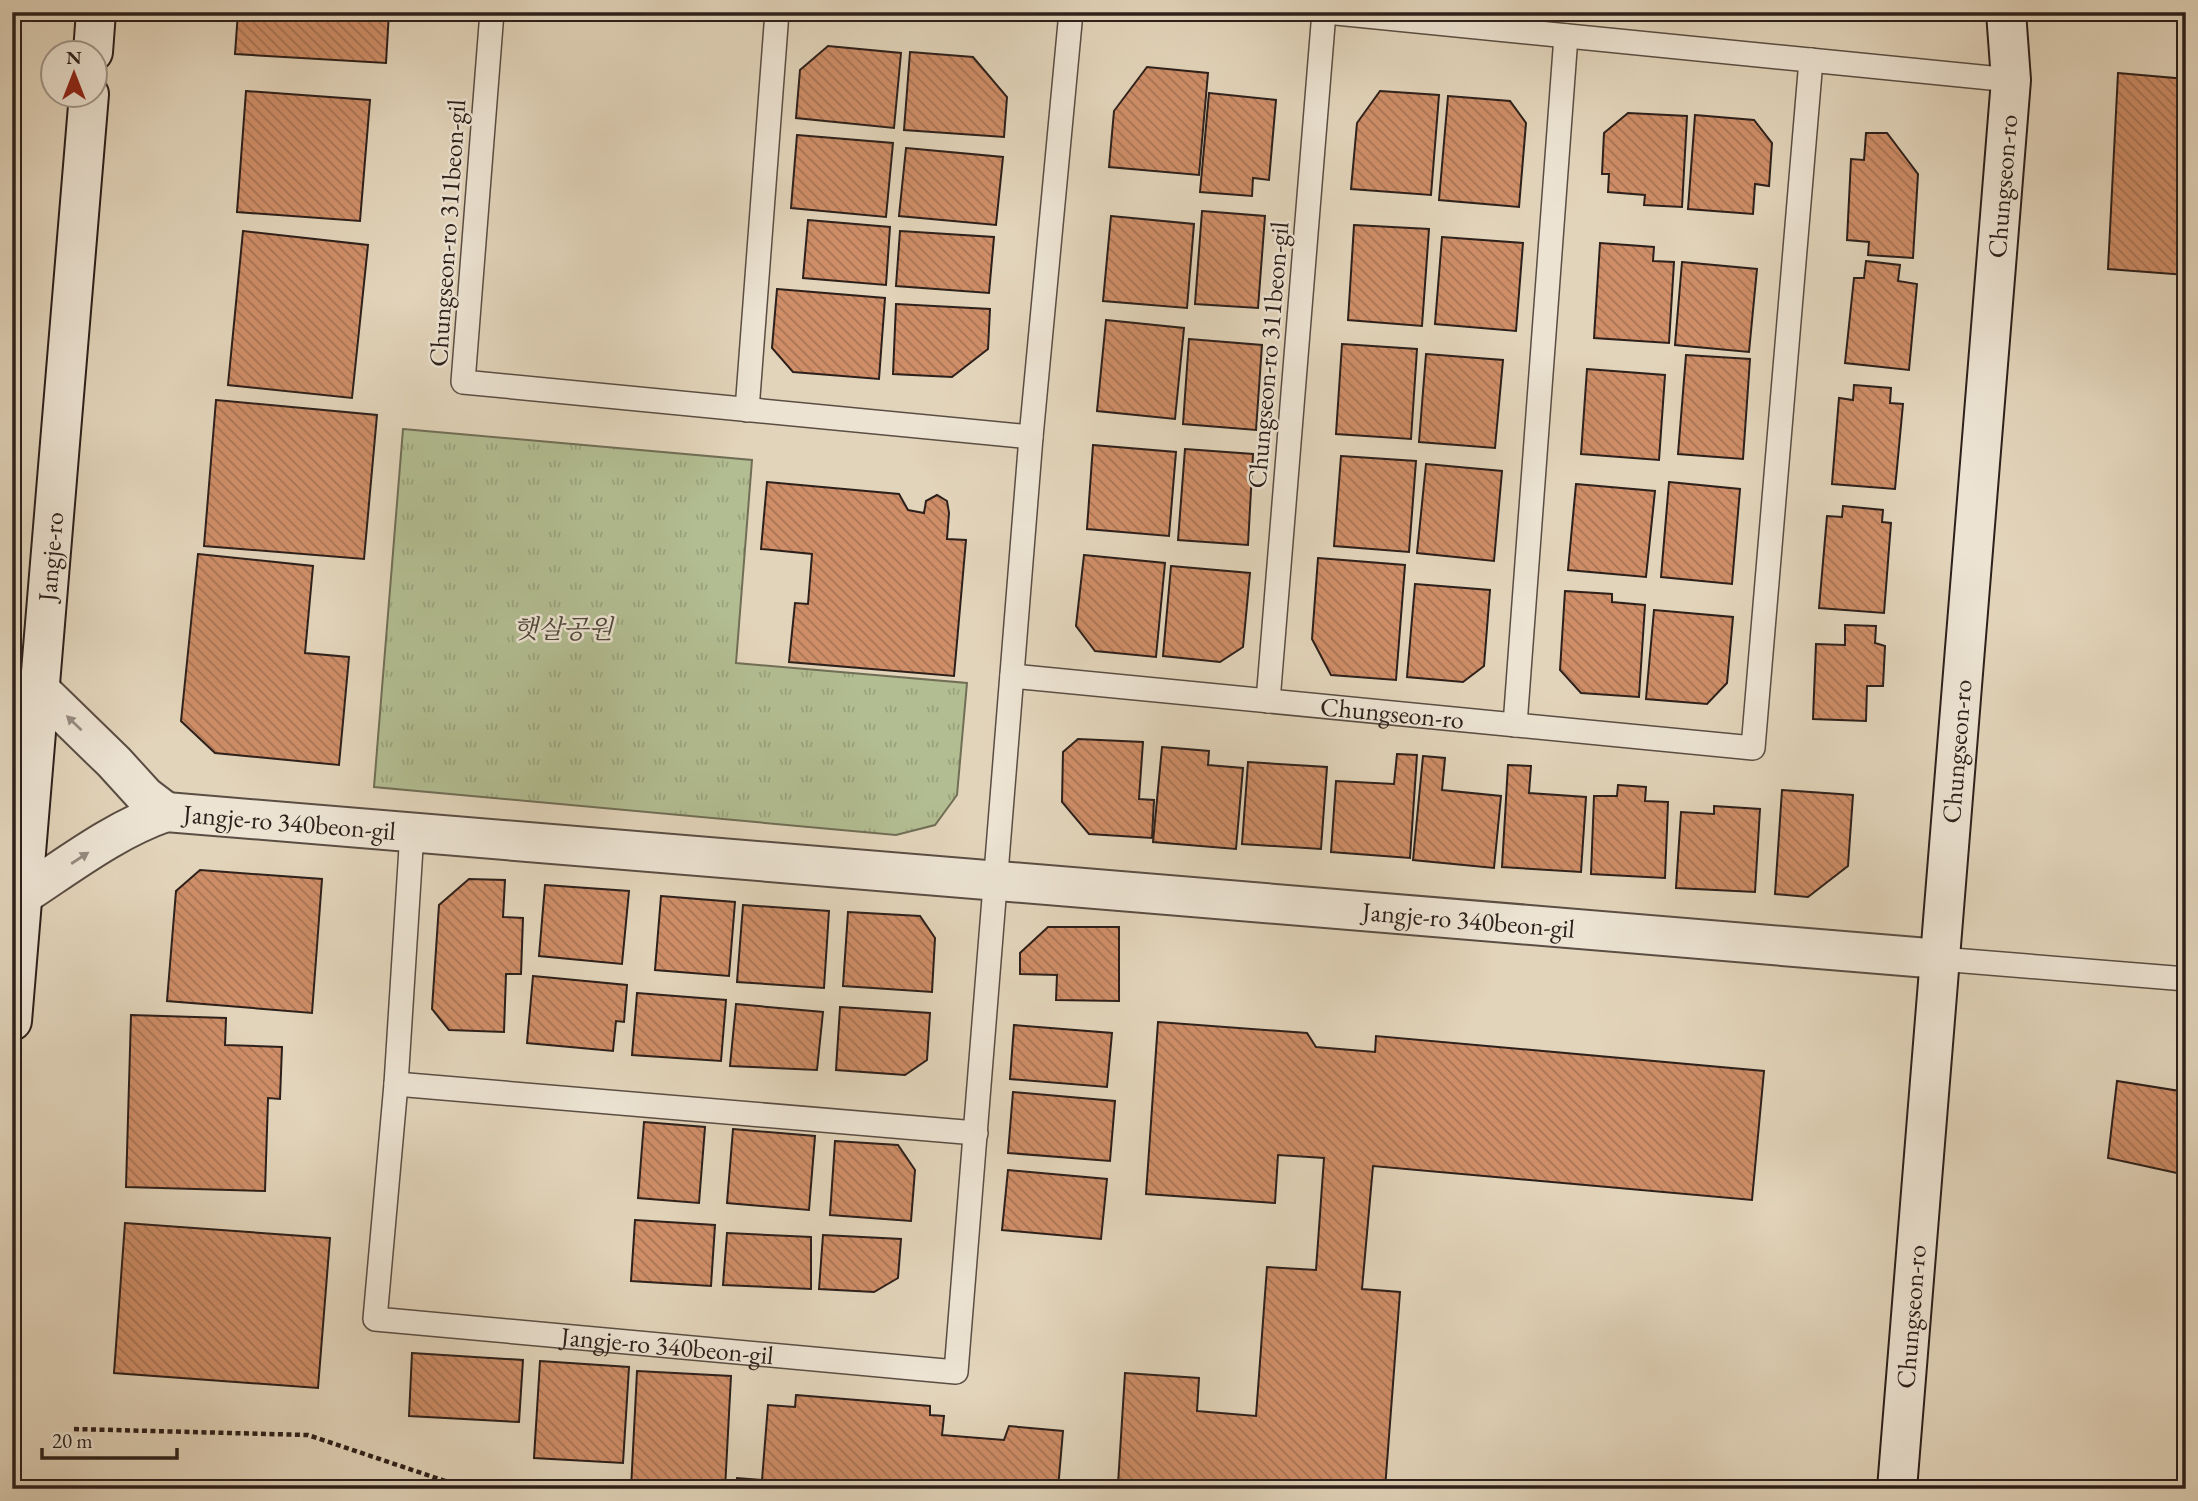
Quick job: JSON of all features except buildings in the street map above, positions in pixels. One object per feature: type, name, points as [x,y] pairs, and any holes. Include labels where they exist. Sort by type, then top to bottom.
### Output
[{"type":"street","points":[[94,38],[96,12]]},
{"type":"street","name":"Chungseon-ro","points":[[1897,1489],[2011,80],[2006,12]]},
{"type":"street","name":"Jangje-ro","points":[[12,1021],[88,108]]},
{"type":"street","points":[[40,690],[145,796],[166,812]]},
{"type":"street","points":[[23,895],[105,841],[142,820],[166,812]]},
{"type":"street","name":"Jangje-ro 340beon-gil","points":[[166,812],[1940,959]]},
{"type":"lane","name":"Chungseon-ro 311beon-gil","points":[[492,12],[463,383],[1031,437]]},
{"type":"lane","points":[[747,410],[778,12]]},
{"type":"lane","points":[[997,881],[1031,437],[1071,12]]},
{"type":"lane","name":"Chungseon-ro 311beon-gil","points":[[1268,701],[1325,12],[2011,80]]},
{"type":"lane","points":[[1515,725],[1566,36]]},
{"type":"lane","name":"Chungseon-ro","points":[[1012,676],[1753,748],[1811,60]]},
{"type":"lane","name":"Jangje-ro 340beon-gil","points":[[412,832],[396,1084],[376,1319],[956,1372],[997,881]]},
{"type":"lane","points":[[1940,959],[2186,979]]},
{"type":"lane","points":[[396,1084],[976,1133]]},
{"type":"path","points":[[74,1429],[307,1435],[469,1489]]},
{"type":"green space","name":"햇살공원","points":[[403,429],[752,460],[736,663],[967,683],[957,795],[935,825],[896,835],[374,787]]}]
